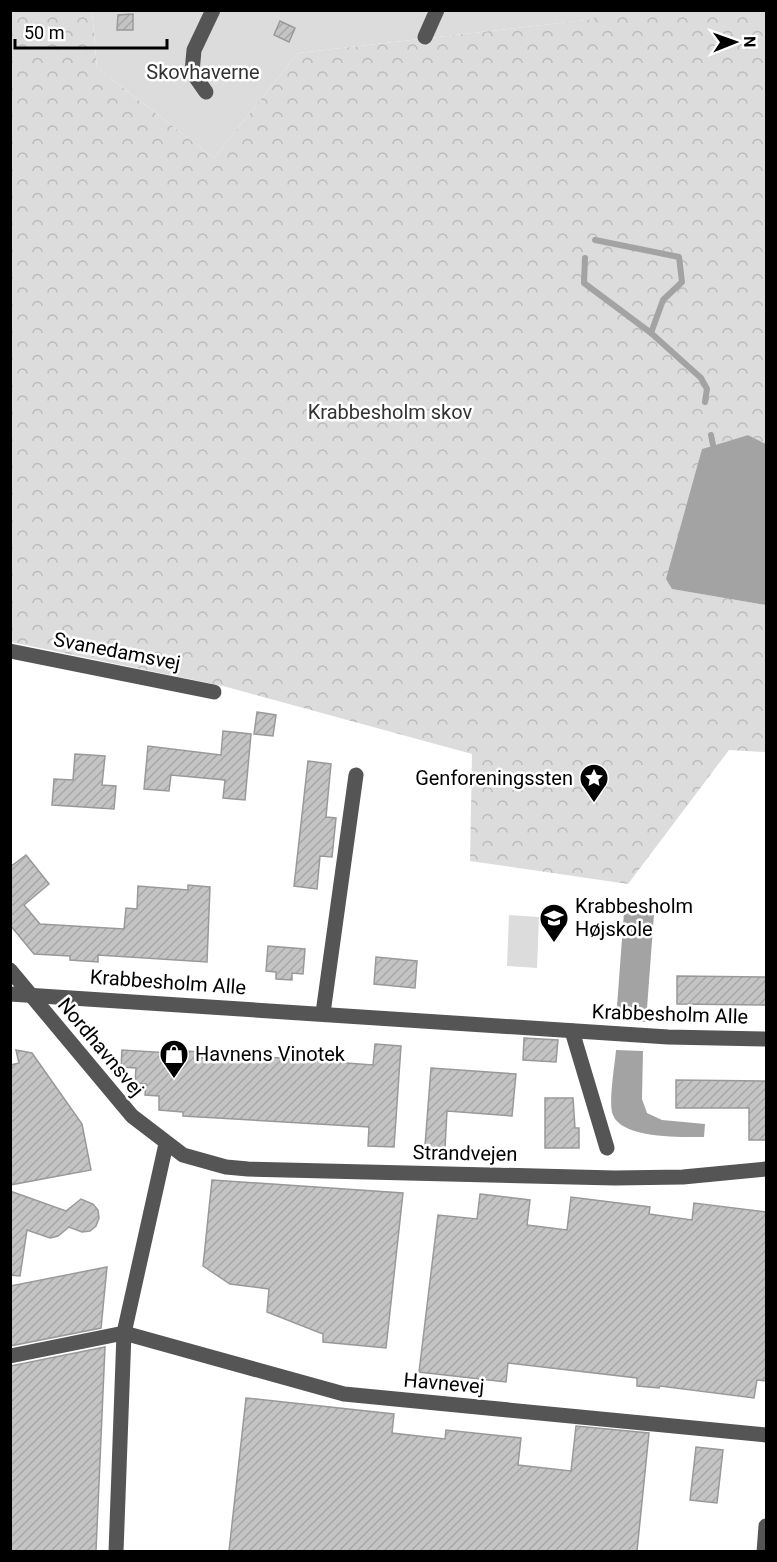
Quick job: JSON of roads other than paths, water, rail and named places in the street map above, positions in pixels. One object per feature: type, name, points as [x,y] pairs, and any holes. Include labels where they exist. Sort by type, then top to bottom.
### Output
[{"type":"street","points":[[206,92],[192,72],[194,50],[213,10]]},
{"type":"street","points":[[425,37],[437,10]]},
{"type":"street","name":"Svanedamsvej","points":[[10,651],[214,692]]},
{"type":"street","points":[[323,1013],[356,775]]},
{"type":"street","name":"Nordhavnsvej","points":[[10,970],[132,1116],[166,1144]]},
{"type":"street","name":"Krabbesholm Alle","points":[[10,994],[668,1037],[766,1039]]},
{"type":"street","name":"Krabbesholm Alle","points":[[572,1031],[607,1148]]},
{"type":"street","points":[[116,1551],[124,1334],[166,1144]]},
{"type":"street","name":"Strandvejen","points":[[166,1144],[183,1155],[206,1163],[248,1169],[615,1178],[683,1177],[766,1169]]},
{"type":"street","name":"Havnevej","points":[[10,1356],[124,1334],[344,1394],[766,1435]]},
{"type":"street","points":[[764,1551],[766,1526]]},
{"type":"waterway","points":[[595,240],[679,257],[682,282],[663,300],[651,333]]},
{"type":"waterway","points":[[585,258],[584,283],[651,333],[701,378],[707,389],[705,402]]},
{"type":"waterway","points":[[711,435],[713,445]]},
{"type":"place","name":"Genforeningssten","points":[[594,804]]},
{"type":"place","name":"Krabbesholm Højskole","points":[[554,944]]},
{"type":"place","name":"Havnens Vinotek","points":[[174,1080]]},
{"type":"park label","name":"Skovhaverne","points":[[203,72]]},
{"type":"park label","name":"Krabbesholm skov","points":[[390,412]]}]
